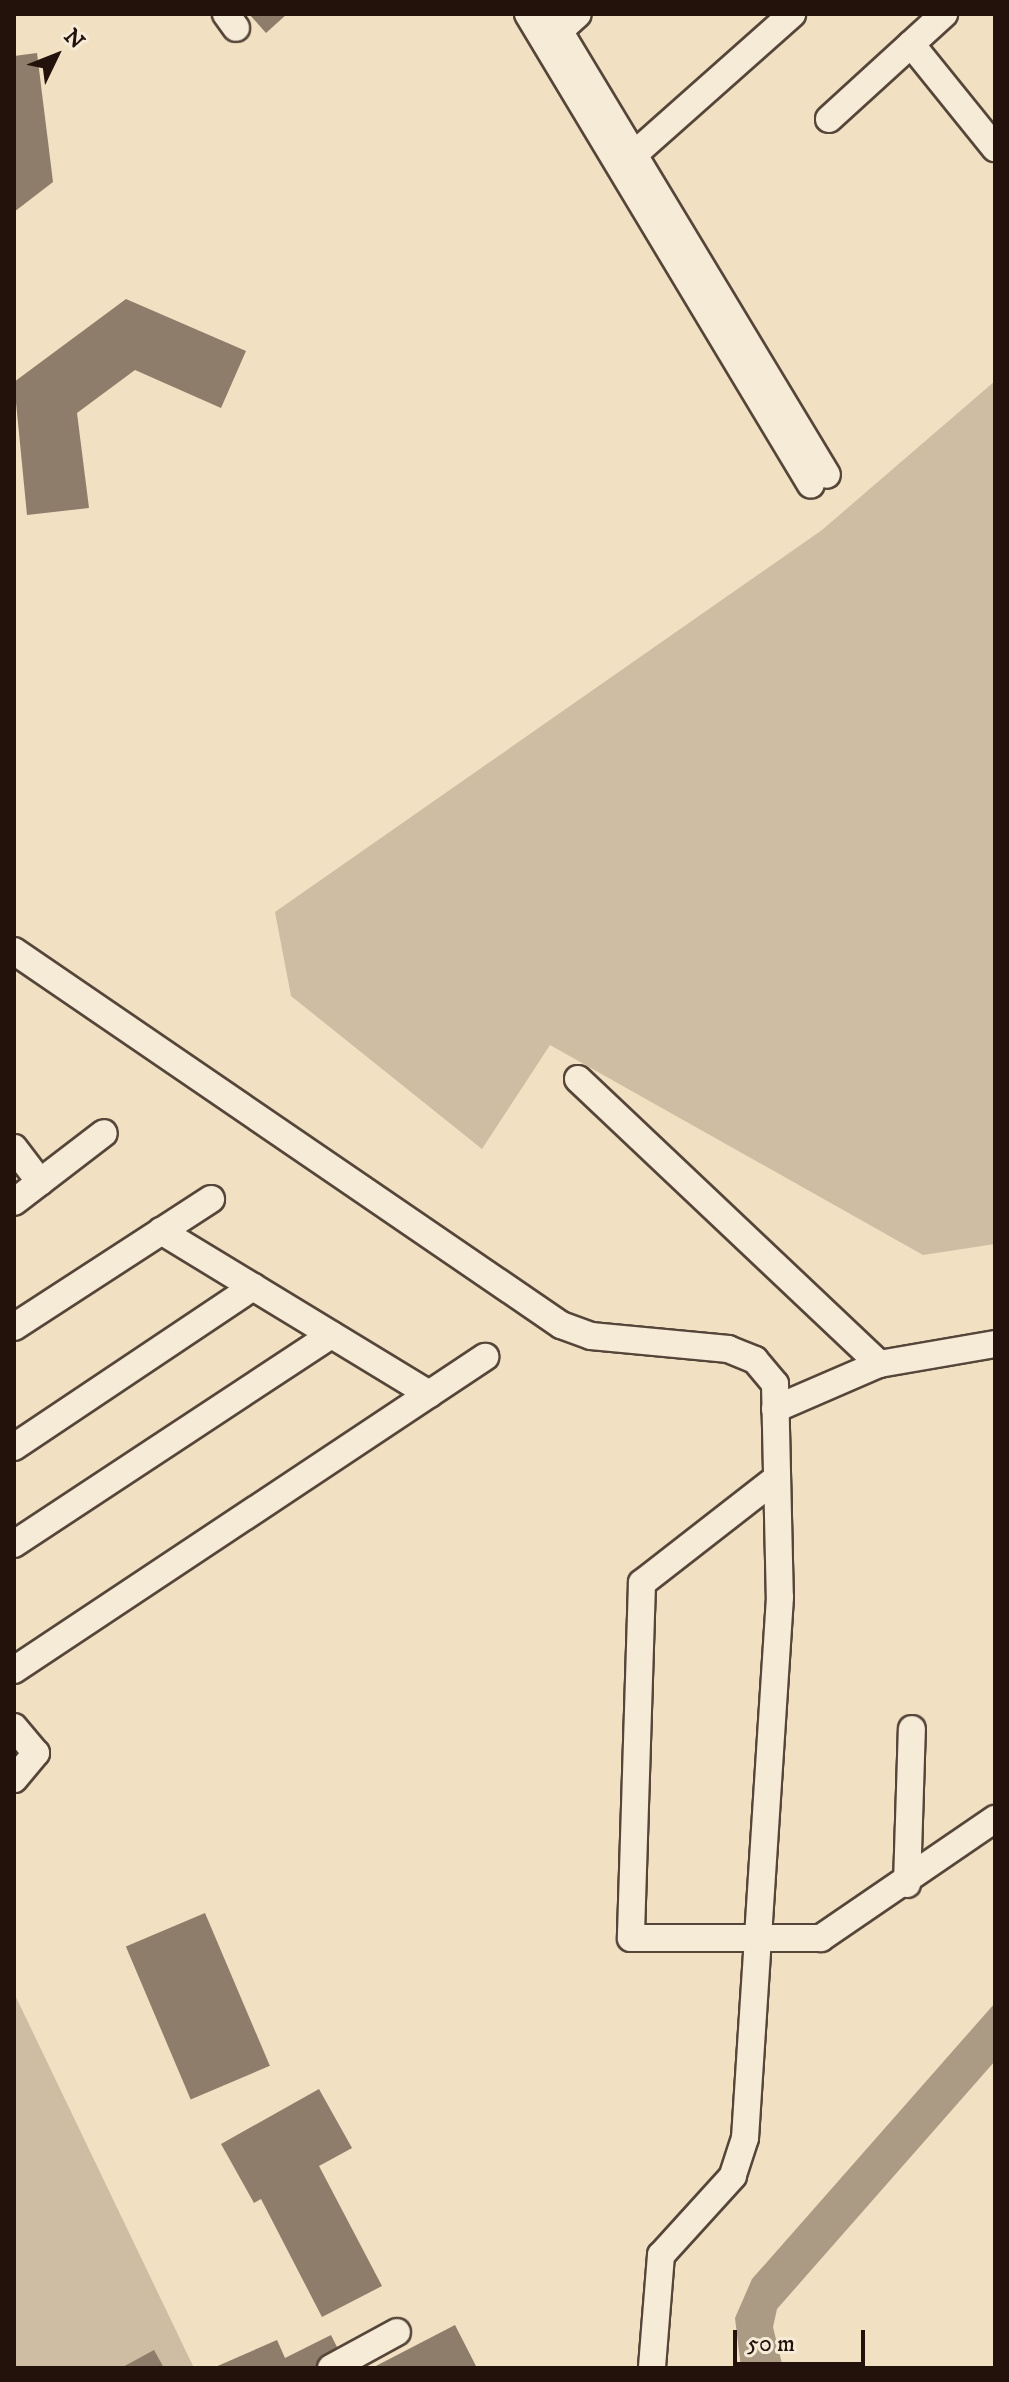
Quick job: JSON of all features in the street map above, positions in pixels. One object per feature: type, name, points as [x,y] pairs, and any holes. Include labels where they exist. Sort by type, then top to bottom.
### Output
[{"type":"street","points":[[528,14],[621,155],[819,480]]},
{"type":"street","points":[[621,155],[768,14]]},
{"type":"street","points":[[621,155],[792,14]]},
{"type":"street","points":[[829,119],[944,14]]},
{"type":"street","points":[[562,20],[621,155]]},
{"type":"street","points":[[911,44],[995,148]]},
{"type":"street","points":[[14,951],[561,1325],[591,1336],[728,1349],[755,1360],[775,1384],[773,1481],[780,1597],[745,2138],[733,2176],[661,2255],[652,2368]]},
{"type":"street","points":[[578,1079],[879,1364]]},
{"type":"street","points":[[14,1202],[104,1133]]},
{"type":"street","points":[[14,1148],[40,1182]]},
{"type":"street","points":[[14,1327],[211,1199]]},
{"type":"street","points":[[161,1231],[429,1394]]},
{"type":"street","points":[[14,1447],[253,1287]]},
{"type":"street","points":[[14,1544],[331,1335]]},
{"type":"street","points":[[775,1409],[879,1364],[995,1344]]},
{"type":"street","points":[[14,1670],[485,1357]]},
{"type":"street","points":[[773,1481],[642,1583],[631,1938],[821,1938],[907,1884],[995,1819]]},
{"type":"street","points":[[14,1727],[36,1753],[14,1779]]},
{"type":"street","points":[[907,1884],[912,1729]]},
{"type":"street","points":[[331,2368],[397,2332]]},
{"type":"shaded area","points":[[995,381],[995,1244],[923,1255],[550,1045],[482,1149],[291,996],[275,912],[822,530]]},
{"type":"shaded area","points":[[14,1993],[194,2368],[14,2368]]},
{"type":"shaded area","points":[[995,2003],[995,2061],[777,2309],[773,2327],[783,2368],[741,2368],[735,2318],[752,2279]]},
{"type":"building","points":[[249,14],[287,14],[266,33]]},
{"type":"building","points":[[37,53],[53,182],[14,212],[14,56]]},
{"type":"building","points":[[126,299],[246,351],[221,408],[135,370],[77,413],[89,508],[27,515],[14,382]]},
{"type":"building","points":[[205,1913],[270,2066],[191,2099],[126,1947]]},
{"type":"building","points":[[319,2089],[352,2148],[319,2166],[382,2286],[322,2317],[261,2199],[254,2203],[221,2144]]},
{"type":"building","points":[[455,2325],[477,2368],[372,2368]]},
{"type":"building","points":[[331,2335],[337,2347],[315,2368],[213,2368],[277,2340],[285,2358]]},
{"type":"building","points":[[154,2350],[164,2368],[121,2368]]}]
